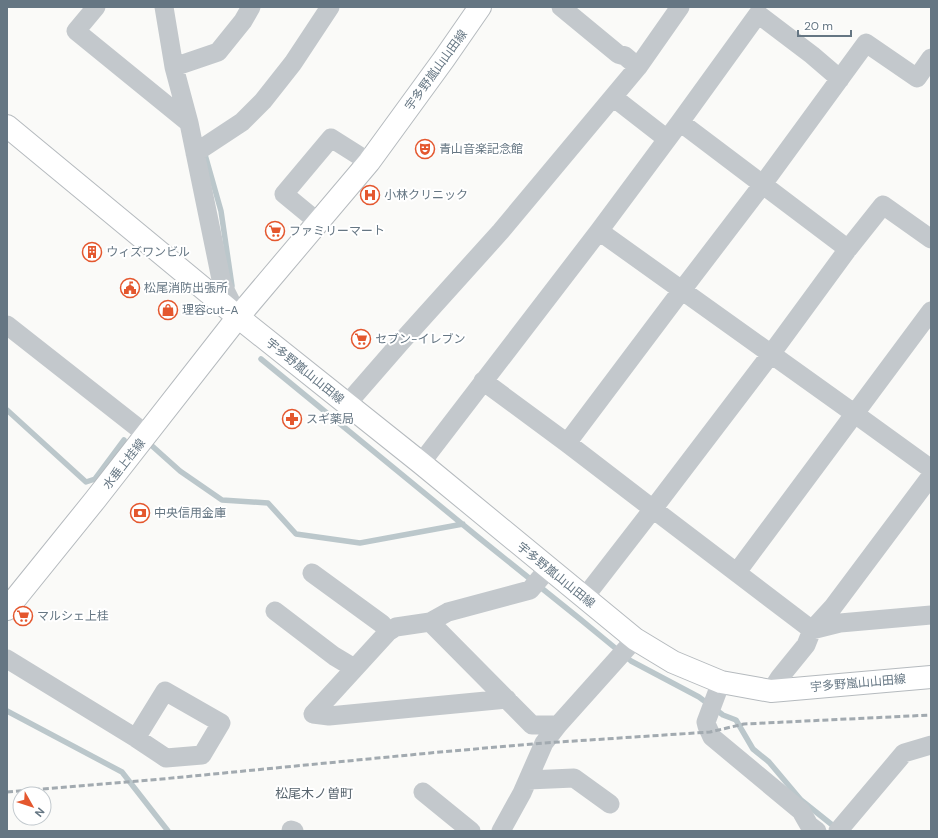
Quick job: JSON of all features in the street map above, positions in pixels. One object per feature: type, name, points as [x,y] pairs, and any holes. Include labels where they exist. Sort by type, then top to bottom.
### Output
[{"type":"main road","name":"宇多野嵐山山田線","points":[[238,317],[368,162],[444,59],[480,7]]},
{"type":"main road","name":"宇多野嵐山山田線","points":[[7,126],[238,317],[421,463],[584,598],[626,649],[673,662],[722,682],[771,691],[931,677]]},
{"type":"main road","name":"水垂上桂線","points":[[7,609],[95,500],[238,317]]},
{"type":"street","points":[[96,7],[76,31],[189,123]]},
{"type":"street","points":[[164,7],[174,67],[189,123],[222,284],[238,317]]},
{"type":"street","points":[[174,67],[218,52],[243,21],[251,7]]},
{"type":"street","points":[[195,153],[242,122],[263,101],[293,63],[330,7]]},
{"type":"street","points":[[561,7],[618,54],[625,56],[638,67]]},
{"type":"street","points":[[347,404],[501,231],[638,67],[680,7]]},
{"type":"street","points":[[421,463],[680,122],[753,11],[812,55],[840,79]]},
{"type":"street","points":[[567,443],[763,184],[866,43],[917,78],[931,58]]},
{"type":"street","points":[[613,96],[667,139]]},
{"type":"street","points":[[680,122],[848,249]]},
{"type":"street","points":[[318,222],[284,194],[332,138],[368,162]]},
{"type":"street","points":[[584,598],[771,354],[848,249],[883,205],[931,239]]},
{"type":"street","points":[[599,230],[931,469]]},
{"type":"street","points":[[737,572],[931,312]]},
{"type":"street","points":[[7,325],[146,435]]},
{"type":"street","points":[[483,381],[567,443],[812,630]]},
{"type":"street","points":[[771,691],[780,677],[806,645],[812,630],[832,607],[931,476]]},
{"type":"street","points":[[507,699],[329,716],[313,714],[388,632],[396,627],[430,622],[448,612],[530,590],[548,569]]},
{"type":"street","points":[[312,573],[382,624],[388,632]]},
{"type":"street","points":[[275,611],[334,656],[354,668]]},
{"type":"street","points":[[812,630],[840,623],[931,615]]},
{"type":"street","points":[[430,622],[532,725],[558,725]]},
{"type":"street","points":[[501,831],[522,793],[544,743],[558,725],[626,649]]},
{"type":"street","points":[[7,659],[136,738]]},
{"type":"street","points":[[722,682],[706,722],[706,726],[712,737],[801,811],[810,829]]},
{"type":"street","points":[[838,831],[904,753],[931,745]]},
{"type":"street","points":[[528,780],[574,778],[610,804]]},
{"type":"street","points":[[423,792],[472,831]]},
{"type":"waterway","points":[[204,151],[221,211],[232,286]]},
{"type":"waterway","points":[[261,359],[631,661],[699,697],[723,715],[736,720],[753,749],[769,762],[801,800],[836,828]]},
{"type":"waterway","points":[[7,410],[86,482],[95,479],[124,440]]},
{"type":"waterway","points":[[151,445],[180,471],[222,500],[268,503],[296,534],[360,543],[463,524]]},
{"type":"waterway","points":[[7,711],[122,772],[168,831]]},
{"type":"railway","points":[[7,792],[544,743],[710,732],[744,724],[931,715]]},
{"type":"place","name":"青山音楽記念館","points":[[425,149]]},
{"type":"place","name":"小林クリニック","points":[[370,195]]},
{"type":"place","name":"ファミリーマート","points":[[275,231]]},
{"type":"place","name":"ウィズワンビル","points":[[92,252]]},
{"type":"place","name":"松尾消防出張所","points":[[130,288]]},
{"type":"place","name":"理容cut-A","points":[[168,310]]},
{"type":"place","name":"セブン-イレブン","points":[[361,339]]},
{"type":"place","name":"スギ薬局","points":[[292,419]]},
{"type":"place","name":"中央信用金庫","points":[[140,513]]},
{"type":"place","name":"マルシェ上桂","points":[[23,616]]},
{"type":"district","name":"松尾木ノ曽町","points":[[314,793]]}]
